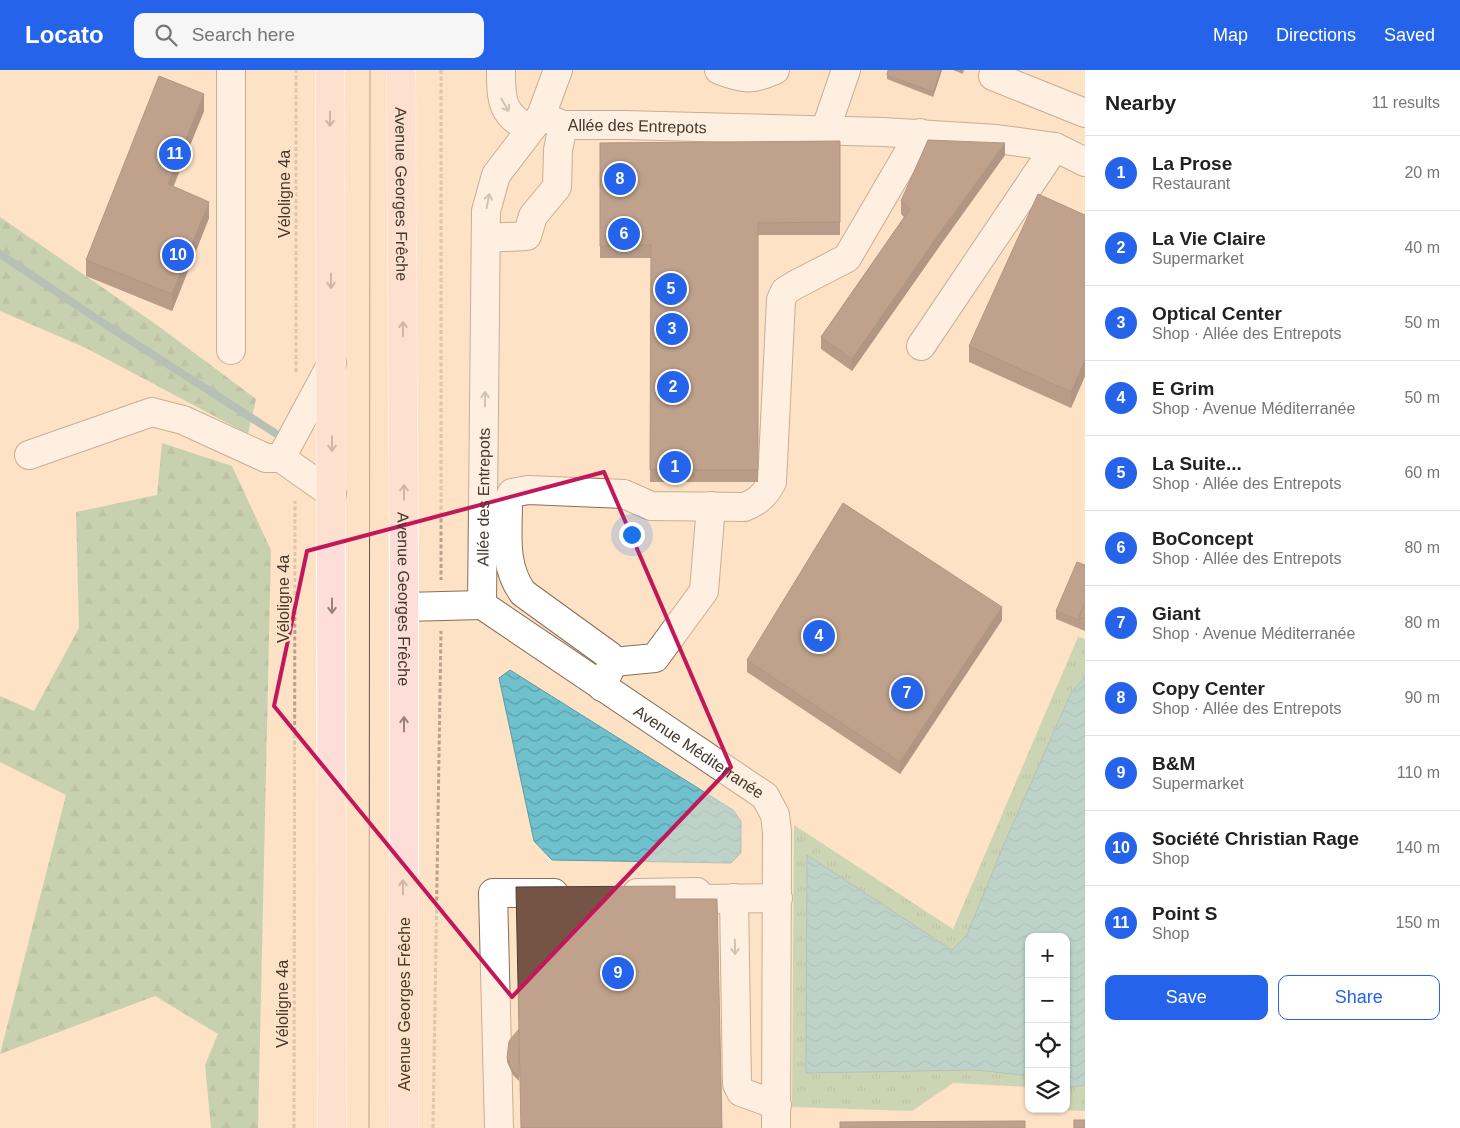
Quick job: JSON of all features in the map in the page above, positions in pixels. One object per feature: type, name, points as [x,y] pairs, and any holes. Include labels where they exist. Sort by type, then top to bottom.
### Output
[{"type":"main road","points":[[330,70],[332,1128]]},
{"type":"main road","name":"Avenue Georges Frêche","points":[[401,70],[404,1128]]},
{"type":"street","points":[[231,70],[231,350]]},
{"type":"street","points":[[501,70],[501,98],[505,109],[524,126],[545,123]]},
{"type":"street","points":[[486,238],[527,236],[533,216],[557,187],[558,150],[545,123],[558,70]]},
{"type":"street","points":[[718,70],[744,80],[760,77],[774,70]]},
{"type":"street","points":[[825,131],[846,70]]},
{"type":"street","points":[[993,76],[1085,113]]},
{"type":"street","name":"Allée des Entrepots","points":[[482,605],[486,211],[496,176],[545,123],[920,134],[997,139],[1055,147],[1085,162]]},
{"type":"street","points":[[613,662],[610,656],[523,593],[516,583],[508,562],[508,502],[512,494],[528,490],[624,494],[651,506],[744,507],[754,503],[766,494],[772,482],[781,300],[785,292],[794,285],[847,258],[920,134]]},
{"type":"street","points":[[921,346],[1055,147]]},
{"type":"street","points":[[288,463],[332,363]]},
{"type":"street","points":[[29,455],[152,412],[184,420],[266,458],[288,463],[332,494]]},
{"type":"street","points":[[613,662],[655,658],[704,591],[711,506]]},
{"type":"street","points":[[404,608],[482,605]]},
{"type":"street","name":"Avenue Méditerranée","points":[[482,605],[765,796],[775,815],[778,898],[776,1117]]},
{"type":"street","points":[[602,687],[613,662]]},
{"type":"street","points":[[609,893],[697,892],[703,899],[778,898]]},
{"type":"street","points":[[499,1128],[493,893],[580,893]]},
{"type":"street","points":[[734,898],[737,1084],[741,1092],[776,1117]]},
{"type":"path","name":"Véloligne 4a","points":[[296,70],[296,373]]},
{"type":"path","name":"Véloligne 4a","points":[[288,463],[294,1128]]},
{"type":"highlighted area","points":[[604,472],[731,767],[512,997],[274,706],[307,551]]},
{"type":"green space","points":[[0,217],[157,325],[256,399],[248,434],[86,348],[0,311]]},
{"type":"green space","points":[[162,443],[232,466],[271,550],[258,1128],[211,1128],[205,1065],[218,1034],[155,996],[0,1054],[66,795],[0,762],[0,696],[34,711],[79,628],[76,512],[157,495]]},
{"type":"green space","points":[[1078,637],[1085,639],[1085,687],[1005,871],[1025,1028],[1025,1087],[953,1083],[912,1111],[792,1107],[794,825],[953,929]]},
{"type":"green space","points":[[1085,1062],[1085,1111],[1070,1110],[1070,1068]]},
{"type":"water","points":[[510,670],[733,810],[741,821],[741,853],[731,863],[552,860],[534,841],[499,678]]},
{"type":"water","points":[[1085,677],[1085,1085],[1070,1087],[1070,933],[1025,933],[1025,1076],[977,1070],[806,1073],[807,855],[952,950],[967,935],[1004,844],[1071,693]]},
{"type":"building","points":[[888,70],[941,70],[933,92],[887,75]]},
{"type":"building","points":[[159,76],[204,94],[168,184],[209,202],[172,294],[86,260]]},
{"type":"building","points":[[928,140],[1005,143],[852,359],[821,337],[910,209],[901,201]]},
{"type":"building","points":[[840,141],[840,222],[758,223],[758,470],[650,470],[651,245],[600,246],[600,143]]},
{"type":"building","points":[[1038,194],[1085,215],[1085,360],[1071,392],[969,346]]},
{"type":"building","points":[[843,503],[1002,607],[900,762],[747,660]]},
{"type":"building","points":[[1077,562],[1085,565],[1085,603],[1079,620],[1056,611]]},
{"type":"building","points":[[1085,603],[1085,619],[1079,617]]},
{"type":"building","points":[[675,886],[675,899],[717,899],[722,1128],[521,1128],[516,887]]},
{"type":"building","points":[[519,1029],[519,1077],[513,1071],[507,1058],[509,1041]]},
{"type":"building","points":[[1074,1120],[1085,1120],[1085,1128],[1074,1128]]},
{"type":"building","points":[[1025,1121],[1025,1128],[840,1128],[840,1122]]},
{"type":"waterway","points":[[0,254],[94,317],[275,433]]},
{"type":"tram line","points":[[369,1128],[370,70]]},
{"type":"place","name":"Point S","points":[[175,154]]},
{"type":"place","name":"Copy Center","points":[[620,179]]},
{"type":"place","name":"BoConcept","points":[[624,234]]},
{"type":"place","name":"Société Christian Rage","points":[[178,255]]},
{"type":"place","name":"La Suite...","points":[[671,289]]},
{"type":"place","name":"Optical Center","points":[[672,329]]},
{"type":"place","name":"La Vie Claire","points":[[673,387]]},
{"type":"place","name":"La Prose","points":[[675,467]]},
{"type":"place","name":"E Grim","points":[[819,636]]},
{"type":"place","name":"Giant","points":[[907,693]]},
{"type":"place","name":"B&M","points":[[618,973]]}]
